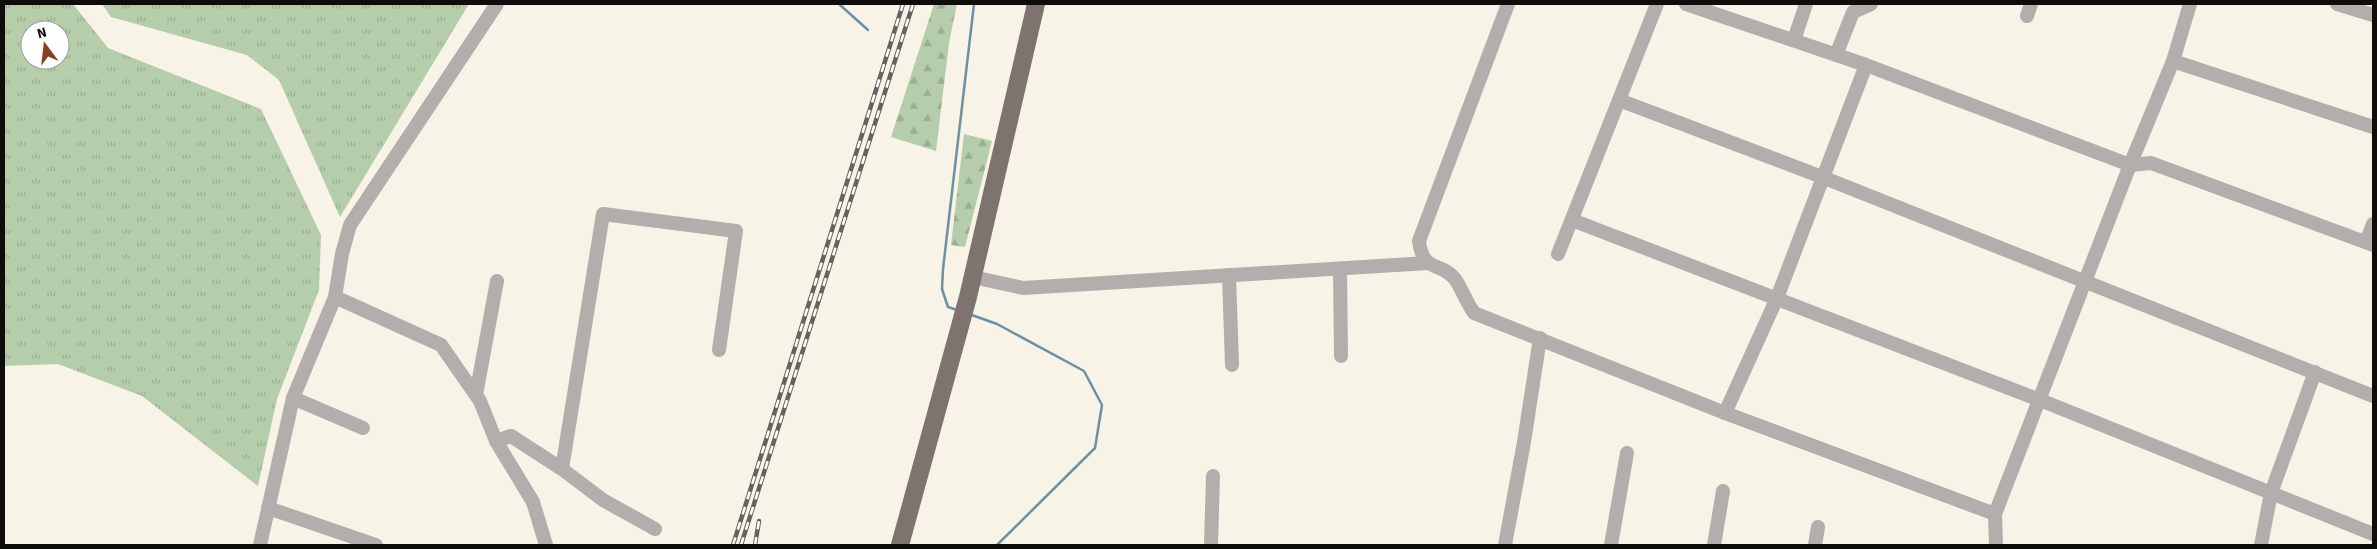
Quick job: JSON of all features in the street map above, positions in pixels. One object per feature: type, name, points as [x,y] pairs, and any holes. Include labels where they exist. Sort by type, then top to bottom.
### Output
[{"type":"main road","points":[[900,545],[961,327],[1036,4]]},
{"type":"street","points":[[260,545],[293,398],[335,297],[342,254],[350,225],[497,4]]},
{"type":"street","points":[[1428,263],[1421,254],[1420,241],[1508,4]]},
{"type":"street","points":[[1558,254],[1657,4]]},
{"type":"street","points":[[1686,4],[1720,10],[1794,40],[1866,65],[2130,165],[2151,163],[2370,244],[2373,224]]},
{"type":"street","points":[[1794,40],[1806,4]]},
{"type":"street","points":[[1836,55],[1853,12],[1871,4]]},
{"type":"street","points":[[1996,545],[1995,514],[2130,165],[2173,62],[2190,4]]},
{"type":"street","points":[[2337,4],[2373,15]]},
{"type":"street","points":[[2173,62],[2373,127]]},
{"type":"street","points":[[1725,413],[1777,298],[1866,65]]},
{"type":"street","points":[[1619,100],[1822,177],[2373,396]]},
{"type":"street","points":[[562,469],[603,214],[736,231],[718,350]]},
{"type":"street","points":[[1572,220],[2040,400],[2373,534]]},
{"type":"street","points":[[973,277],[1023,288],[1428,263],[1446,271],[1456,281],[1474,313],[1725,413],[1995,514]]},
{"type":"street","points":[[1340,269],[1342,356]]},
{"type":"street","points":[[1229,276],[1232,365]]},
{"type":"street","points":[[476,395],[497,281]]},
{"type":"street","points":[[335,297],[441,345],[476,395],[496,441],[533,502],[546,545]]},
{"type":"street","points":[[1505,545],[1524,442],[1540,338]]},
{"type":"street","points":[[2261,545],[2271,493],[2315,372]]},
{"type":"street","points":[[293,398],[363,428]]},
{"type":"street","points":[[496,441],[511,436],[562,469],[603,500],[655,529]]},
{"type":"street","points":[[1611,545],[1627,453]]},
{"type":"street","points":[[1211,545],[1213,476]]},
{"type":"street","points":[[1714,545],[1723,491]]},
{"type":"street","points":[[268,508],[376,545]]},
{"type":"street","points":[[1815,545],[1818,527]]},
{"type":"green space","points":[[4,4],[73,4],[108,48],[261,109],[321,235],[319,290],[277,399],[258,486],[142,396],[58,364],[4,366]]},
{"type":"green space","points":[[102,4],[469,4],[340,217],[279,80],[247,55],[111,17]]},
{"type":"green space","points":[[934,4],[957,4],[949,43],[936,151],[891,137]]},
{"type":"green space","points":[[964,134],[992,141],[965,247],[951,245]]},
{"type":"waterway","points":[[839,4],[868,30]]},
{"type":"waterway","points":[[957,310],[948,307],[942,289],[943,269],[974,4]]},
{"type":"waterway","points":[[969,314],[997,324],[1084,371],[1102,405],[1095,448],[997,545]]},
{"type":"railway","points":[[733,545],[903,4]]},
{"type":"railway","points":[[741,545],[913,4]]},
{"type":"railway","points":[[755,545],[759,521]]}]
